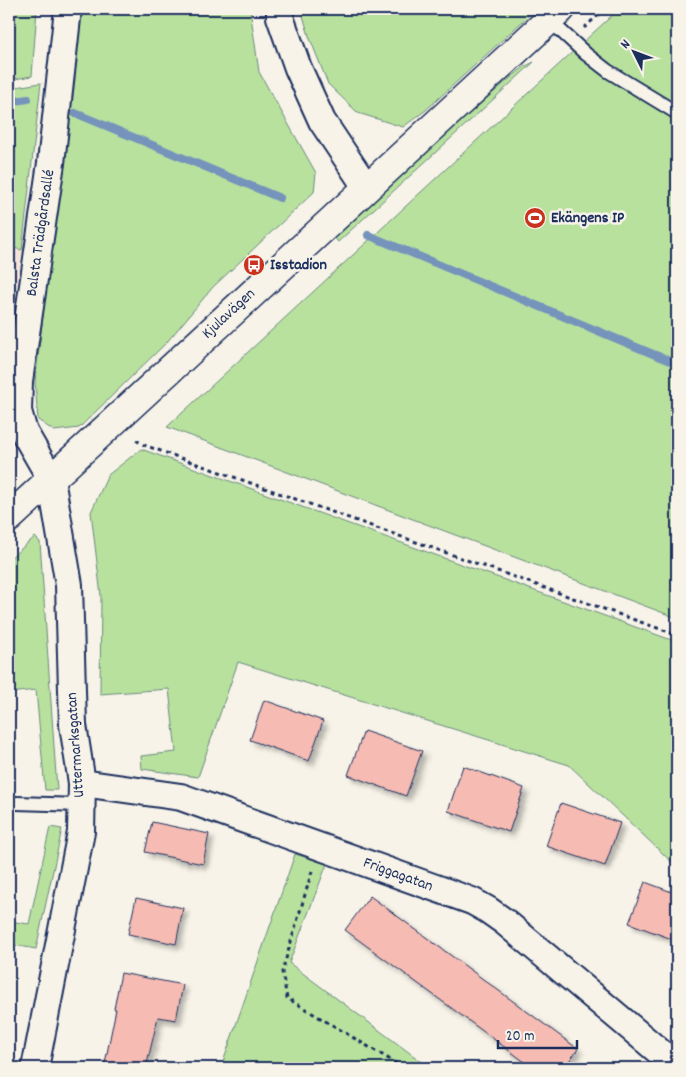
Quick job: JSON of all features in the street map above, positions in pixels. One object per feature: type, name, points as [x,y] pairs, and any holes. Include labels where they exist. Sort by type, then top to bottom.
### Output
[{"type":"street","name":"Balsta Trädgårdsallé","points":[[51,479],[24,432],[18,411],[20,381],[51,163],[68,9]]},
{"type":"street","points":[[280,9],[280,17],[298,68],[322,121],[366,188]]},
{"type":"street","name":"Kjulavägen","points":[[9,518],[555,14]]},
{"type":"street","name":"Uttermarksgatan","points":[[35,1068],[81,832],[81,794],[73,725],[69,585],[51,479]]},
{"type":"street","name":"Friggagatan","points":[[81,794],[181,796],[472,902],[505,922],[668,1059]]},
{"type":"lane","points":[[555,14],[586,54],[608,71],[677,113]]},
{"type":"lane","points":[[16,803],[81,794]]},
{"type":"path","points":[[136,440],[144,445],[677,635]]},
{"type":"path","points":[[319,846],[282,972],[287,998],[404,1068]]},
{"type":"shaded area","points":[[9,247],[22,250],[9,338]]},
{"type":"green space","points":[[9,9],[37,9],[32,76],[9,80]]},
{"type":"green space","points":[[80,9],[250,9],[259,72],[316,173],[314,192],[213,287],[167,342],[79,428],[54,431],[38,420],[35,382]]},
{"type":"green space","points":[[301,9],[536,9],[426,110],[403,127],[358,113],[328,84],[309,36]]},
{"type":"green space","name":"Ekängens IP","points":[[619,9],[677,9],[677,618],[167,427]]},
{"type":"green space","points":[[534,62],[338,242],[332,234],[510,78]]},
{"type":"green space","points":[[41,83],[22,250],[9,247],[9,88]]},
{"type":"green space","points":[[141,449],[677,642],[677,867],[569,765],[238,662],[198,777],[142,769],[141,756],[176,752],[169,689],[100,694],[101,596],[91,512],[108,475]]},
{"type":"green space","points":[[35,537],[40,542],[57,790],[45,790],[36,690],[9,693],[9,559]]},
{"type":"green space","points":[[50,827],[62,829],[36,949],[9,944],[9,921],[29,924]]},
{"type":"green space","points":[[295,854],[327,864],[289,963],[430,1068],[221,1068]]},
{"type":"building","points":[[264,700],[323,721],[309,761],[250,740]]},
{"type":"building","points":[[364,731],[422,751],[406,796],[348,775]]},
{"type":"building","points":[[463,766],[524,788],[509,832],[448,811]]},
{"type":"building","points":[[561,803],[620,823],[605,866],[546,846]]},
{"type":"building","points":[[152,822],[209,834],[203,864],[145,852]]},
{"type":"building","points":[[645,882],[677,894],[677,941],[629,923]]},
{"type":"building","points":[[370,896],[578,1049],[564,1068],[533,1068],[345,930]]},
{"type":"building","points":[[136,898],[183,908],[176,944],[128,934]]},
{"type":"building","points":[[121,973],[183,985],[176,1020],[158,1017],[146,1068],[104,1068]]},
{"type":"waterway","points":[[9,102],[28,99]]},
{"type":"waterway","points":[[75,113],[280,198]]},
{"type":"waterway","points":[[368,235],[677,364]]},
{"type":"place","name":"Ekängens IP","points":[[535,218]]},
{"type":"place","name":"Isstadion","points":[[254,265]]}]
